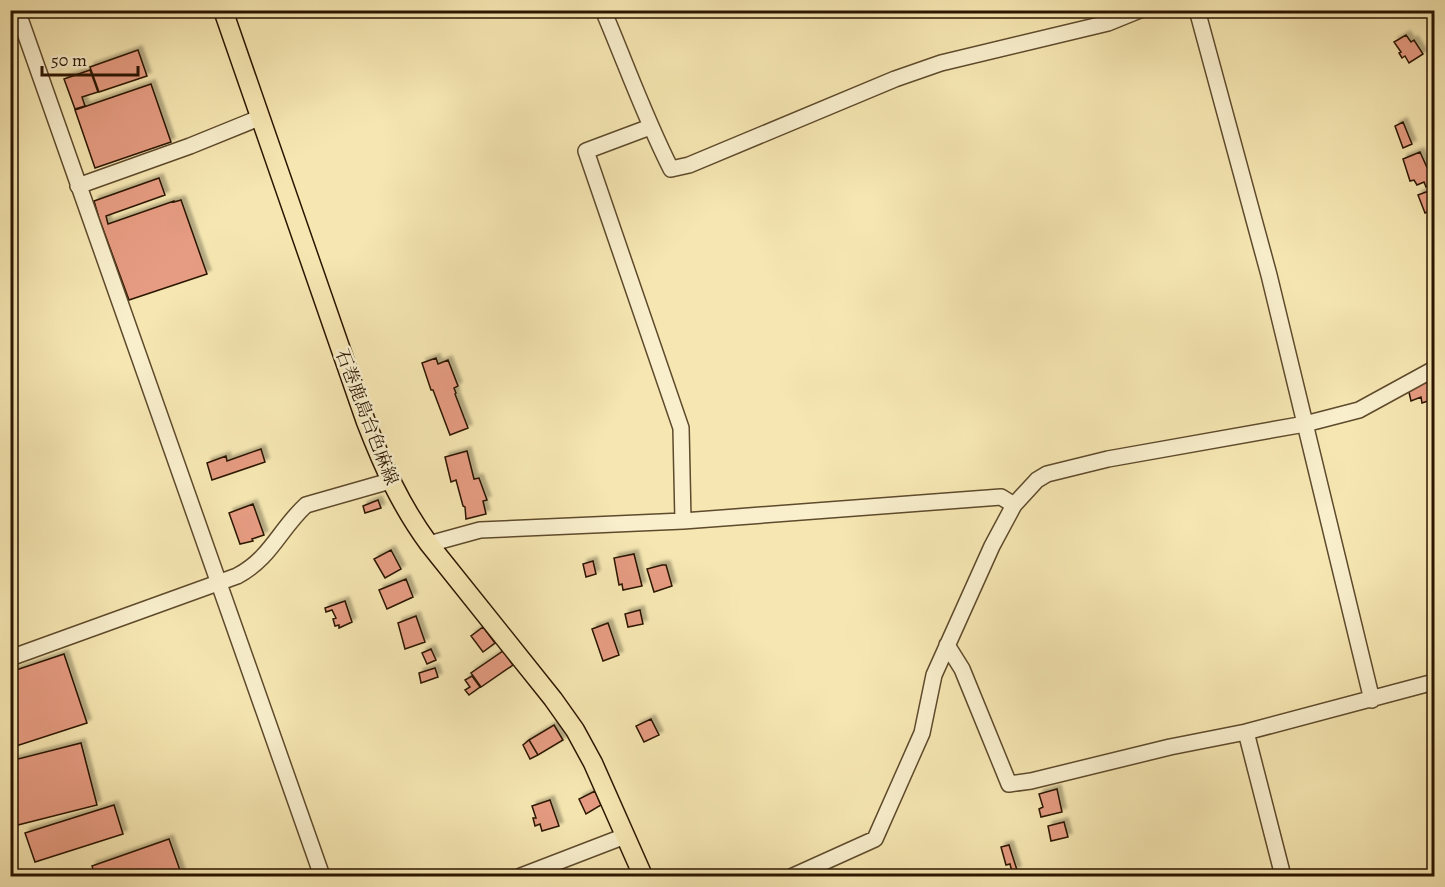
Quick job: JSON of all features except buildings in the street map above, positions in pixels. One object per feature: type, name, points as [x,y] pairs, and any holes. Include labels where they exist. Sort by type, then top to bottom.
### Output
[{"type":"main road","name":"石巻鹿島台色麻線","points":[[223,10],[366,422],[390,481],[414,524],[575,730],[593,763],[643,876]]},
{"type":"street","points":[[17,10],[322,876]]},
{"type":"street","points":[[603,10],[645,108],[650,127],[671,169],[689,165],[895,79],[932,66],[1108,23],[1140,10]]},
{"type":"street","points":[[1197,10],[1269,274],[1372,700]]},
{"type":"street","points":[[78,186],[190,146],[259,118]]},
{"type":"street","points":[[650,127],[586,151],[681,428],[682,521]]},
{"type":"street","points":[[793,876],[875,839],[922,733],[934,675],[947,645],[992,546],[1014,505],[1037,480],[1047,474],[1108,459],[1305,424],[1359,410],[1434,369]]},
{"type":"street","points":[[10,658],[218,583],[247,570],[258,563],[306,505],[390,481]]},
{"type":"street","points":[[429,544],[480,530],[682,521],[1001,498],[1014,505]]},
{"type":"street","points":[[947,645],[962,669],[1009,784],[1246,732],[1434,682]]},
{"type":"street","points":[[1246,732],[1283,876]]},
{"type":"street","points":[[521,876],[625,836]]}]
